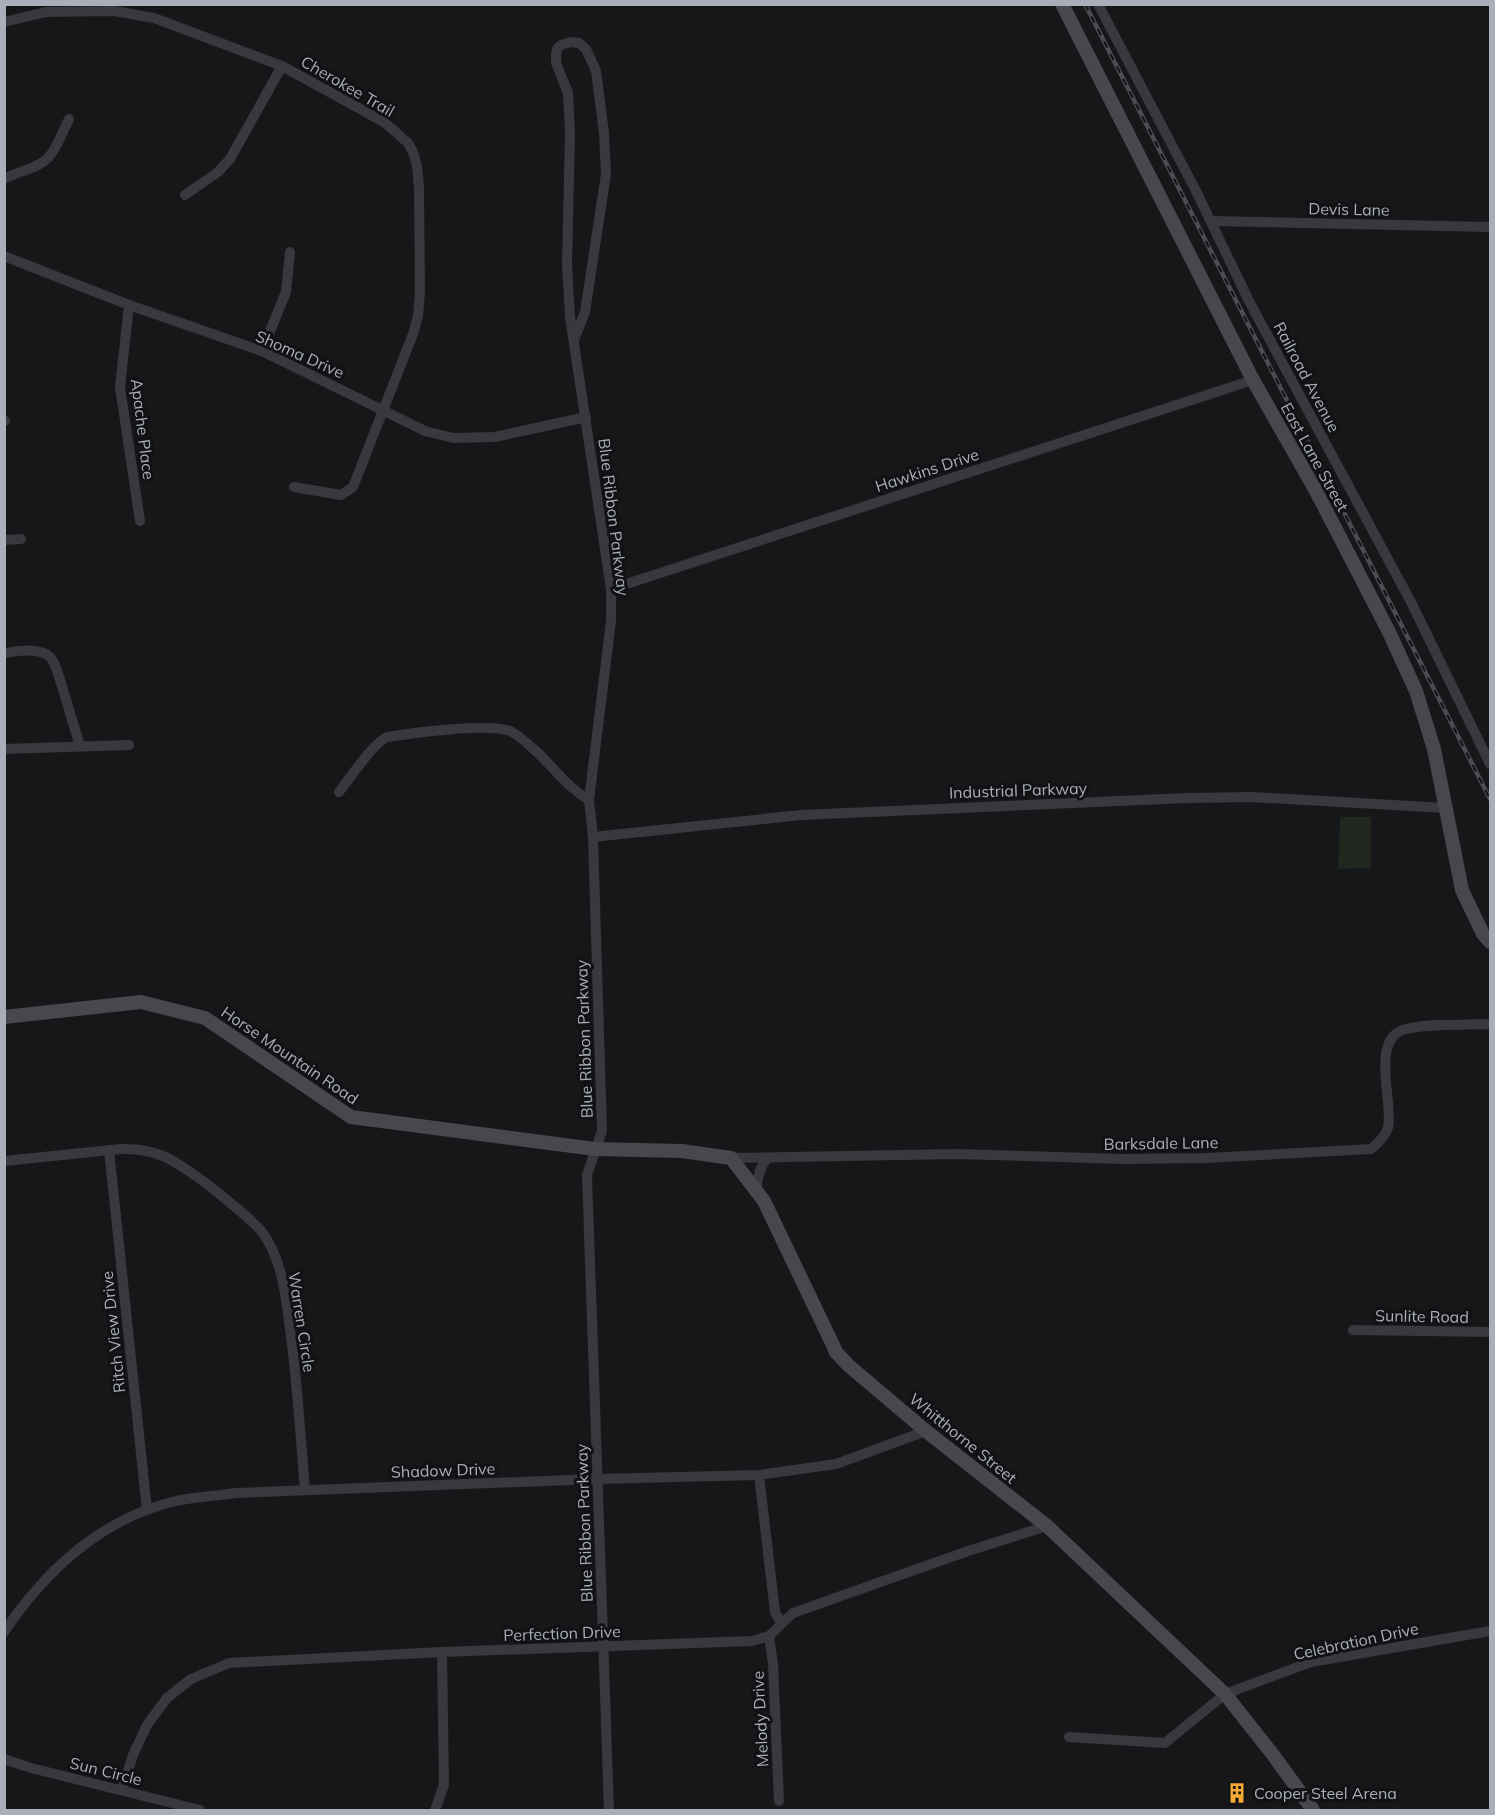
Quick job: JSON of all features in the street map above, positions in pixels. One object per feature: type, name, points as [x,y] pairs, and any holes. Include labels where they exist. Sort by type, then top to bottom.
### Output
[{"type":"street","name":"East Lane Street","points":[[1062,4],[1253,380],[1316,491],[1389,632],[1416,691],[1434,749],[1462,890],[1483,934],[1491,942]]},
{"type":"street","name":"Railroad Avenue","points":[[1098,4],[1213,226],[1250,303],[1411,602],[1491,764]]},
{"type":"street","name":"Cherokee Trail","points":[[4,22],[44,8],[114,11],[154,18],[282,66],[384,122],[408,143],[414,152],[419,188],[418,316],[353,487],[345,494],[333,495],[294,487]]},
{"type":"street","name":"Blue Ribbon Parkway","points":[[574,340],[585,312],[606,174],[604,133],[596,71],[586,49],[579,43],[572,42],[561,45],[557,49],[556,56],[556,63],[568,93],[570,132],[567,265],[570,317],[611,590],[611,621],[589,800],[593,837],[602,1131],[587,1175],[609,1810]]},
{"type":"street","points":[[185,195],[218,172],[231,159],[282,66]]},
{"type":"street","points":[[4,179],[37,165],[48,157],[69,119]]},
{"type":"street","name":"Devis Lane","points":[[1213,226],[1212,221],[1491,227]]},
{"type":"street","points":[[262,351],[286,292],[290,252]]},
{"type":"street","name":"Shoma Drive","points":[[4,256],[129,305],[262,351],[425,431],[453,438],[495,436],[586,417]]},
{"type":"street","name":"Apache Place","points":[[129,305],[120,387],[140,521]]},
{"type":"street","name":"Hawkins Drive","points":[[611,590],[1253,380]]},
{"type":"street","points":[[4,540],[21,538]]},
{"type":"street","points":[[6,653],[18,650],[41,653],[52,659],[80,747]]},
{"type":"street","points":[[339,792],[374,748],[387,737],[460,729],[500,729],[512,732],[538,753],[576,793],[589,800]]},
{"type":"street","points":[[4,749],[129,745]]},
{"type":"street","name":"Industrial Parkway","points":[[593,837],[801,815],[1187,798],[1260,798],[1446,808]]},
{"type":"street","name":"Horse Mountain Road","points":[[4,1017],[141,1002],[205,1018],[351,1118],[595,1149]]},
{"type":"street","name":"Barksdale Lane","points":[[731,1158],[957,1154],[1123,1159],[1206,1158],[1371,1149],[1380,1142],[1388,1128],[1384,1056],[1394,1036],[1402,1030],[1416,1027],[1491,1024]]},
{"type":"street","name":"Warren Circle","points":[[4,1161],[136,1148],[153,1151],[173,1159],[213,1189],[261,1231],[280,1270],[298,1395],[305,1490]]},
{"type":"street","points":[[595,1149],[682,1151],[731,1158]]},
{"type":"street","name":"Ritch View Drive","points":[[109,1150],[147,1510]]},
{"type":"street","name":"Whitthorne Street","points":[[731,1158],[764,1201],[837,1352],[848,1365],[926,1431],[1047,1526],[1225,1694],[1313,1810]]},
{"type":"street","points":[[757,1191],[757,1178],[767,1158]]},
{"type":"street","name":"Sunlite Road","points":[[1353,1330],[1491,1332]]},
{"type":"street","name":"Shadow Drive","points":[[4,1632],[22,1605],[48,1575],[86,1541],[147,1510],[176,1501],[235,1493],[759,1475],[837,1464],[926,1431]]},
{"type":"street","points":[[759,1475],[776,1612],[781,1623]]},
{"type":"street","points":[[769,1636],[792,1613],[968,1551],[1047,1526]]},
{"type":"street","name":"Celebration Drive","points":[[1069,1737],[1166,1743],[1225,1694],[1311,1662],[1491,1631]]},
{"type":"street","name":"Perfection Drive","points":[[122,1790],[133,1755],[147,1725],[167,1698],[191,1679],[229,1664],[442,1652],[752,1641],[769,1636]]},
{"type":"street","name":"Melody Drive","points":[[769,1636],[773,1664],[779,1801]]},
{"type":"street","points":[[435,1810],[444,1785],[442,1652]]},
{"type":"street","name":"Sun Circle","points":[[4,1759],[31,1768],[200,1810]]},
{"type":"shaded area","points":[[1340,817],[1371,817],[1371,868],[1338,869]]},
{"type":"railway","points":[[1085,4],[1490,799]]},
{"type":"place","name":"Cooper Steel Arena","points":[[1237,1793]]}]
